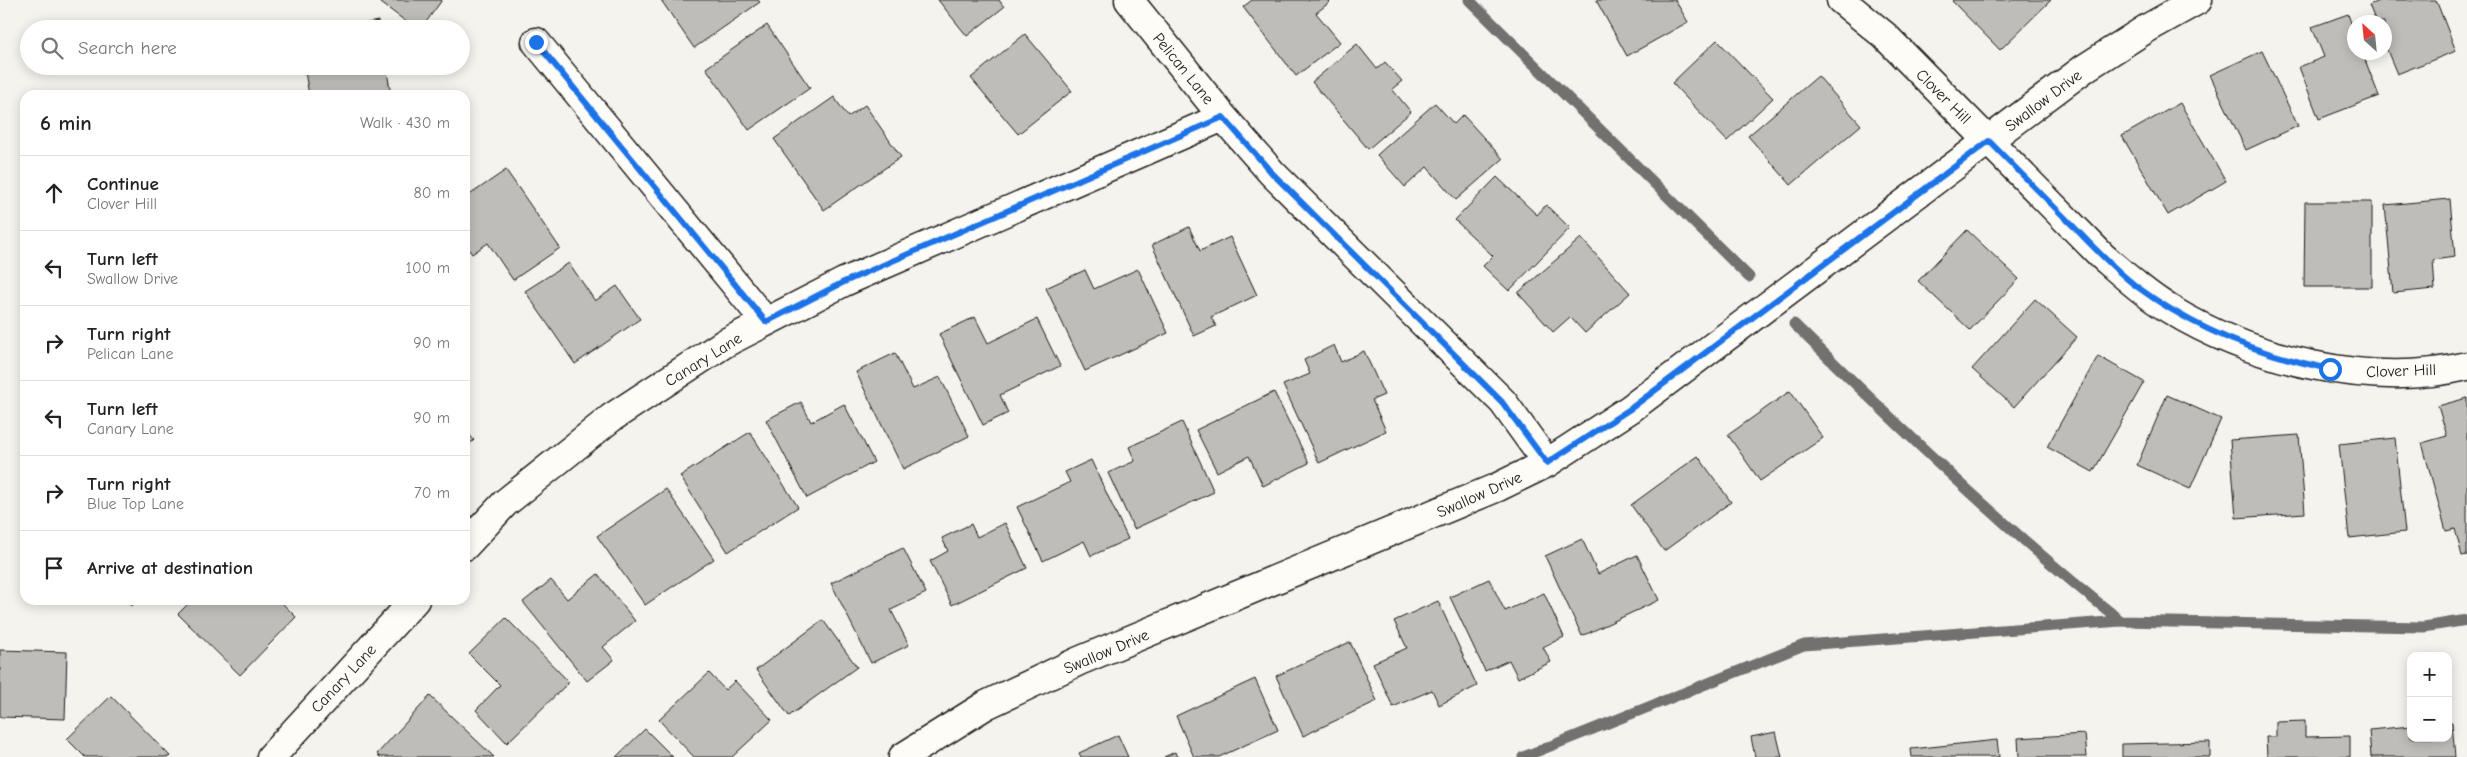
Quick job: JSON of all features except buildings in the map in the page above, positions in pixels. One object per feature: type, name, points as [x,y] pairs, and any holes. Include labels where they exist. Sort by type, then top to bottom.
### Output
[{"type":"street","name":"Pelican Lane","points":[[1129,0],[1223,117],[1272,173],[1502,402],[1547,463]]},
{"type":"street","name":"Clover Hill","points":[[1841,0],[1885,36],[2102,256],[2134,285],[2170,309],[2207,330],[2288,361],[2330,369],[2373,373],[2416,372],[2467,366]]},
{"type":"street","name":"Swallow Drive","points":[[903,757],[986,706],[1079,661],[1489,491],[1547,463],[1630,409],[2085,68],[2146,29],[2198,0]]},
{"type":"street","points":[[536,42],[766,322]]},
{"type":"street","name":"Canary Lane","points":[[470,541],[505,503],[611,418],[725,343],[844,282],[1223,117]]},
{"type":"street","name":"Canary Lane","points":[[271,757],[410,605]]},
{"type":"waterway","points":[[1469,0],[1749,277]]},
{"type":"waterway","points":[[1794,324],[1913,439],[1995,514],[2036,551],[2121,621]]},
{"type":"waterway","points":[[1523,757],[1804,645],[2121,621],[2424,627],[2467,620]]},
{"type":"route","points":[[536,42],[766,322],[844,282],[1223,117],[1272,173],[1502,402],[1547,463],[1630,409],[1989,141],[2102,256],[2134,285],[2170,309],[2207,330],[2288,361],[2330,369]]}]
